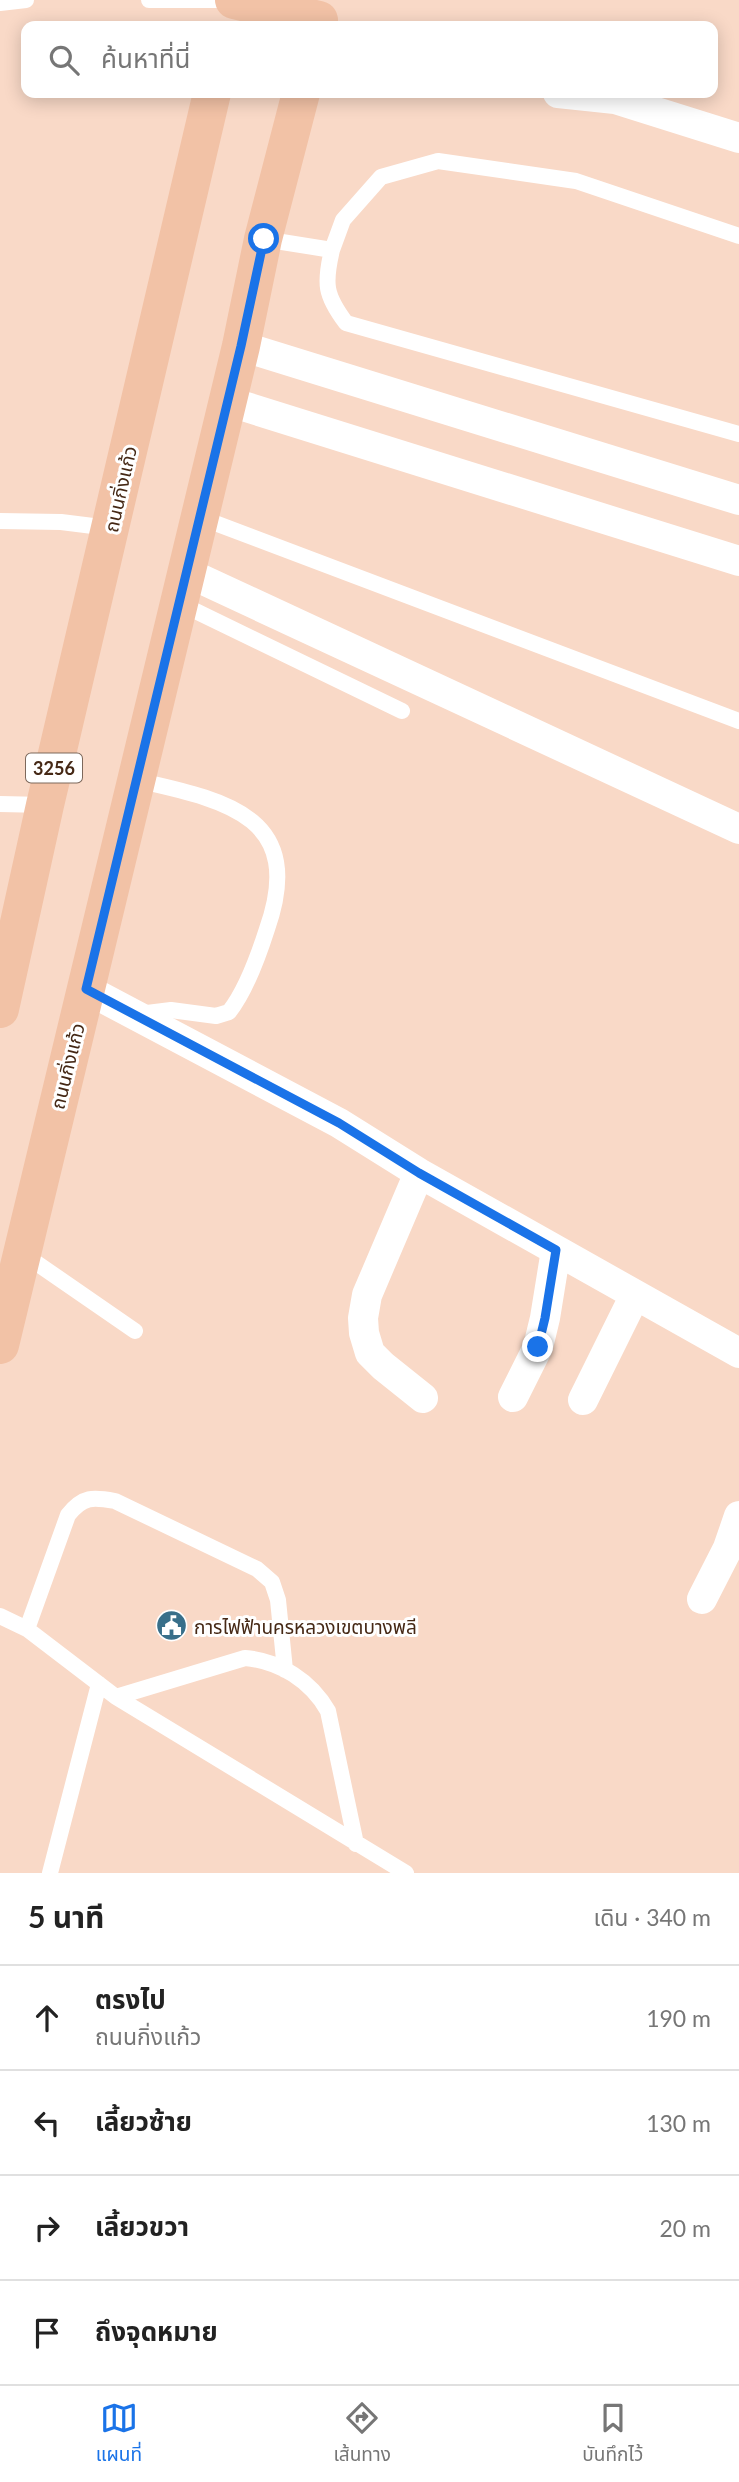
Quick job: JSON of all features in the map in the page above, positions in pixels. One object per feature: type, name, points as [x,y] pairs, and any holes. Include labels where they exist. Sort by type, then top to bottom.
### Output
[{"type":"main road","points":[[229,21],[234,0],[320,15]]},
{"type":"main road","name":"ถนนกิ่งแก้ว","points":[[0,1009],[45,805],[211,98]]},
{"type":"main road","name":"ถนนกิ่งแก้ว","points":[[0,1345],[300,98]]},
{"type":"street","points":[[606,98],[739,138]]},
{"type":"street","points":[[241,346],[739,500]]},
{"type":"street","points":[[227,401],[739,561]]},
{"type":"street","points":[[183,587],[739,829]]},
{"type":"street","points":[[86,989],[339,1123],[419,1173],[739,1353]]},
{"type":"street","points":[[419,1173],[367,1295],[363,1333],[370,1353],[423,1398]]},
{"type":"street","points":[[513,1397],[538,1347],[556,1250]]},
{"type":"street","points":[[583,1400],[635,1295]]},
{"type":"street","points":[[702,1599],[728,1548],[739,1516]]},
{"type":"lane","points":[[0,3],[26,0]]},
{"type":"lane","points":[[149,0],[234,0]]},
{"type":"lane","points":[[739,236],[576,181],[438,161],[381,177],[343,220],[331,250],[326,274],[330,302],[346,323],[739,435]]},
{"type":"lane","points":[[264,239],[331,250]]},
{"type":"lane","points":[[199,517],[739,721]]},
{"type":"lane","points":[[0,521],[61,522],[111,528]]},
{"type":"lane","points":[[183,587],[402,711]]},
{"type":"lane","points":[[134,1014],[171,1010],[216,1016],[229,1012],[260,950],[277,890],[272,846],[266,835],[250,819],[232,806],[136,779]]},
{"type":"lane","points":[[0,804],[45,805]]},
{"type":"lane","points":[[22,1253],[135,1331]]},
{"type":"lane","points":[[27,1629],[68,1515],[78,1503],[95,1497],[115,1501],[257,1569],[272,1582],[278,1600],[285,1671]]},
{"type":"lane","points":[[0,1616],[27,1629],[116,1697],[406,1873]]},
{"type":"lane","points":[[116,1697],[245,1658],[265,1660],[307,1682],[320,1696],[328,1711],[356,1844]]},
{"type":"lane","points":[[52,1872],[99,1684]]},
{"type":"place","name":"การไฟฟ้านครหลวงเขตบางพลี","points":[[171,1626]]},
{"type":"route","points":[[264,239],[241,346],[86,989],[339,1123],[419,1173],[556,1250],[538,1347]]}]
